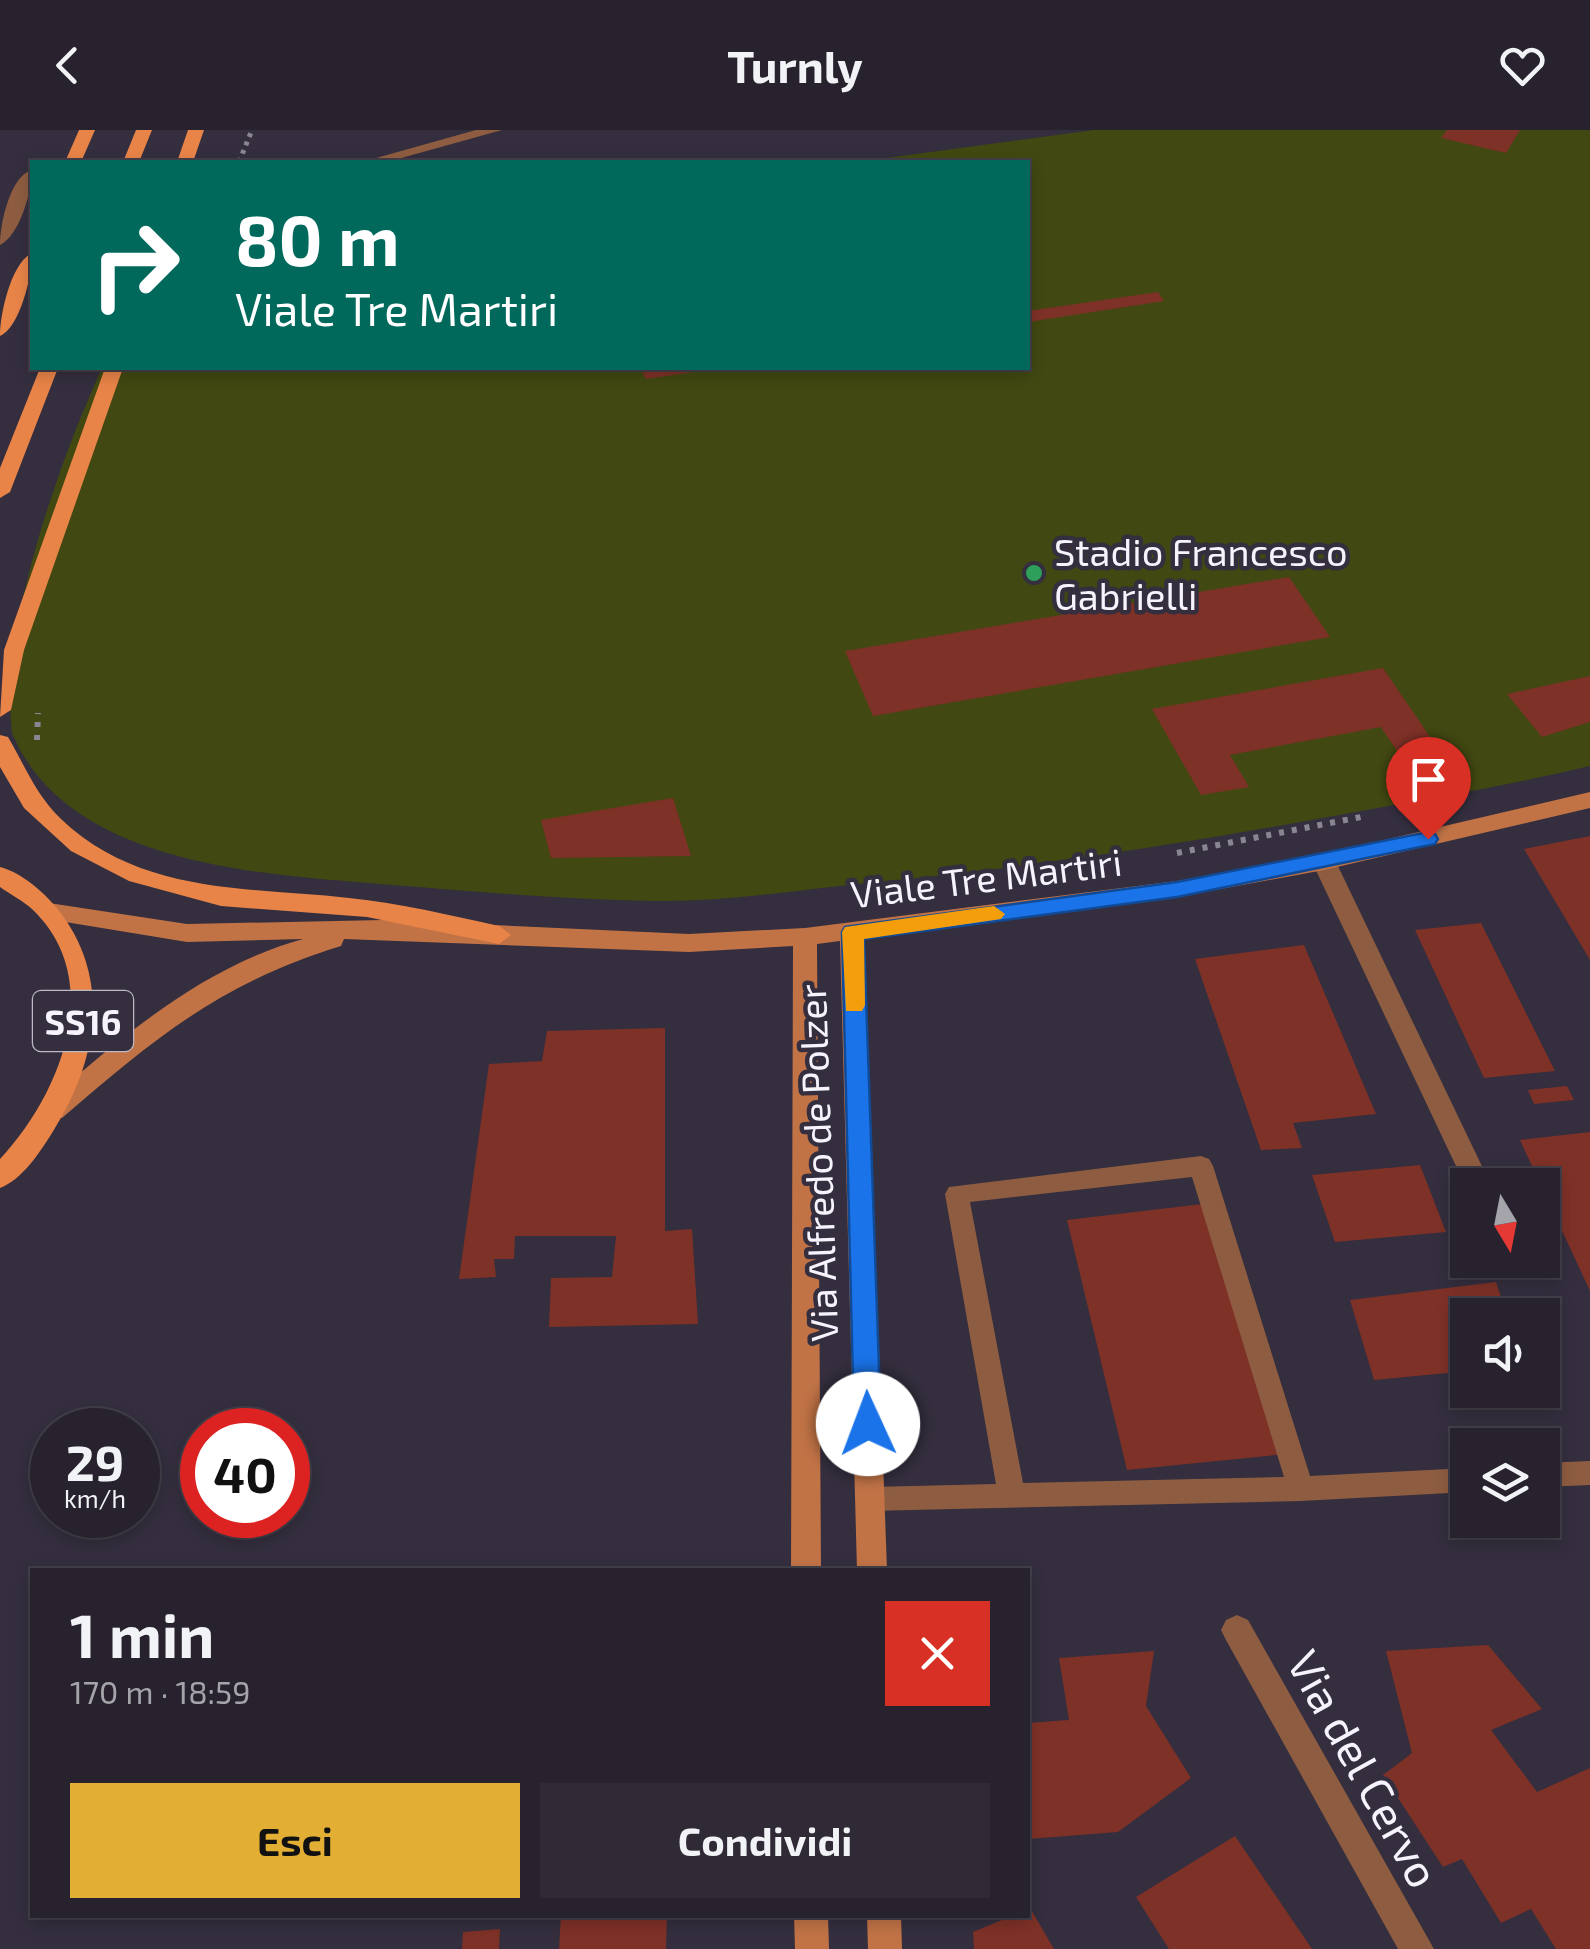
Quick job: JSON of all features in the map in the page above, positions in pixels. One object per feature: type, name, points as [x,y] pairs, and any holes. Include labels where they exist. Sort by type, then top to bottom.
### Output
[{"type":"main road","points":[[74,160],[87,130]]},
{"type":"main road","points":[[132,160],[144,130]]},
{"type":"main road","points":[[186,160],[196,130]]},
{"type":"main road","points":[[0,331],[30,263]]},
{"type":"main road","points":[[0,492],[49,370]]},
{"type":"main road","points":[[0,710],[14,650],[113,370]]},
{"type":"main road","points":[[0,742],[22,795],[73,844],[109,864],[204,894],[382,911],[499,935]]},
{"type":"main road","name":"Viale Tre Martiri","points":[[49,912],[187,933],[382,929],[689,942],[805,937],[1177,889],[1324,862],[1590,800]]},
{"type":"main road","name":"SS16","points":[[0,1177],[53,1111],[71,1075],[82,1038],[85,1002],[80,968],[70,942],[49,912],[5,875]]},
{"type":"main road","name":"Viale Tre Martiri","points":[[53,1111],[176,1008],[224,980],[281,954],[382,929]]},
{"type":"main road","name":"Via Alfredo de Polzer","points":[[852,932],[872,1568]]},
{"type":"main road","name":"Via Alfredo de Polzer","points":[[805,937],[806,1568]]},
{"type":"main road","points":[[811,1918],[812,1949]]},
{"type":"main road","points":[[884,1918],[885,1949]]},
{"type":"street","points":[[378,160],[494,130]]},
{"type":"street","points":[[0,240],[30,176]]},
{"type":"street","points":[[1324,862],[1470,1168]]},
{"type":"street","name":"Via del Cervo","points":[[1237,1630],[1417,1949]]},
{"type":"lane","points":[[1012,1496],[957,1194],[1201,1166],[1300,1489]]},
{"type":"lane","points":[[1560,1474],[1590,1472]]},
{"type":"lane","points":[[870,1499],[1300,1489],[1450,1481]]},
{"type":"path","points":[[240,160],[252,130]]},
{"type":"path","points":[[38,706],[37,740],[44,756]]},
{"type":"path","points":[[1166,855],[1378,813]]},
{"type":"green space","points":[[1094,130],[1590,130],[1590,766],[1440,797],[1114,853],[766,894],[654,901],[332,880],[225,867],[121,836],[76,811],[39,777],[12,733],[15,644],[51,498],[101,370],[1030,370],[1030,160],[872,160]]},
{"type":"building","points":[[1447,130],[1520,130],[1506,153],[1441,138]]},
{"type":"building","points":[[1158,292],[1164,301],[1030,322],[1030,311]]},
{"type":"building","points":[[641,370],[706,370],[646,379]]},
{"type":"building","points":[[1289,577],[1330,637],[873,716],[845,651]]},
{"type":"building","points":[[1383,668],[1441,753],[1403,760],[1381,727],[1230,755],[1249,787],[1201,795],[1152,709]]},
{"type":"building","points":[[1590,676],[1590,722],[1542,737],[1507,694]]},
{"type":"building","points":[[673,798],[691,856],[551,858],[541,820]]},
{"type":"building","points":[[1590,836],[1590,960],[1524,849]]},
{"type":"building","points":[[1481,923],[1555,1071],[1484,1078],[1415,930]]},
{"type":"building","points":[[1304,945],[1376,1114],[1293,1123],[1302,1148],[1261,1150],[1195,959]]},
{"type":"building","points":[[665,1028],[665,1231],[692,1229],[698,1324],[549,1327],[551,1278],[612,1277],[616,1236],[515,1236],[514,1259],[494,1259],[496,1277],[459,1279],[489,1064],[542,1061],[547,1031]]},
{"type":"building","points":[[1567,1086],[1574,1100],[1534,1104],[1528,1090]]},
{"type":"building","points":[[1590,1132],[1590,1291],[1560,1226],[1560,1168],[1533,1168],[1520,1140]]},
{"type":"building","points":[[1420,1165],[1446,1232],[1335,1242],[1312,1175]]},
{"type":"building","points":[[1211,1203],[1286,1454],[1127,1470],[1067,1220]]},
{"type":"building","points":[[1496,1282],[1501,1298],[1450,1298],[1450,1373],[1374,1380],[1350,1300]]},
{"type":"building","points":[[1488,1645],[1542,1709],[1491,1730],[1537,1792],[1590,1768],[1590,1949],[1556,1949],[1531,1909],[1501,1923],[1462,1859],[1443,1867],[1383,1775],[1412,1753],[1386,1651]]},
{"type":"building","points":[[1154,1651],[1146,1706],[1191,1778],[1118,1832],[1030,1839],[1030,1723],[1069,1720],[1059,1658]]},
{"type":"building","points":[[1235,1836],[1312,1949],[1169,1949],[1136,1897]]},
{"type":"building","points":[[1030,1908],[1054,1949],[974,1949],[973,1932],[1007,1918],[1030,1918]]},
{"type":"building","points":[[561,1918],[667,1918],[666,1949],[559,1949]]},
{"type":"building","points":[[500,1929],[499,1949],[462,1949],[463,1932]]},
{"type":"slow traffic","points":[[854,1005],[852,932],[994,914]]},
{"type":"place","name":"Stadio Francesco Gabrielli","points":[[1034,573]]},
{"type":"route","points":[[868,1424],[852,932],[1177,889],[1428,839]]}]
